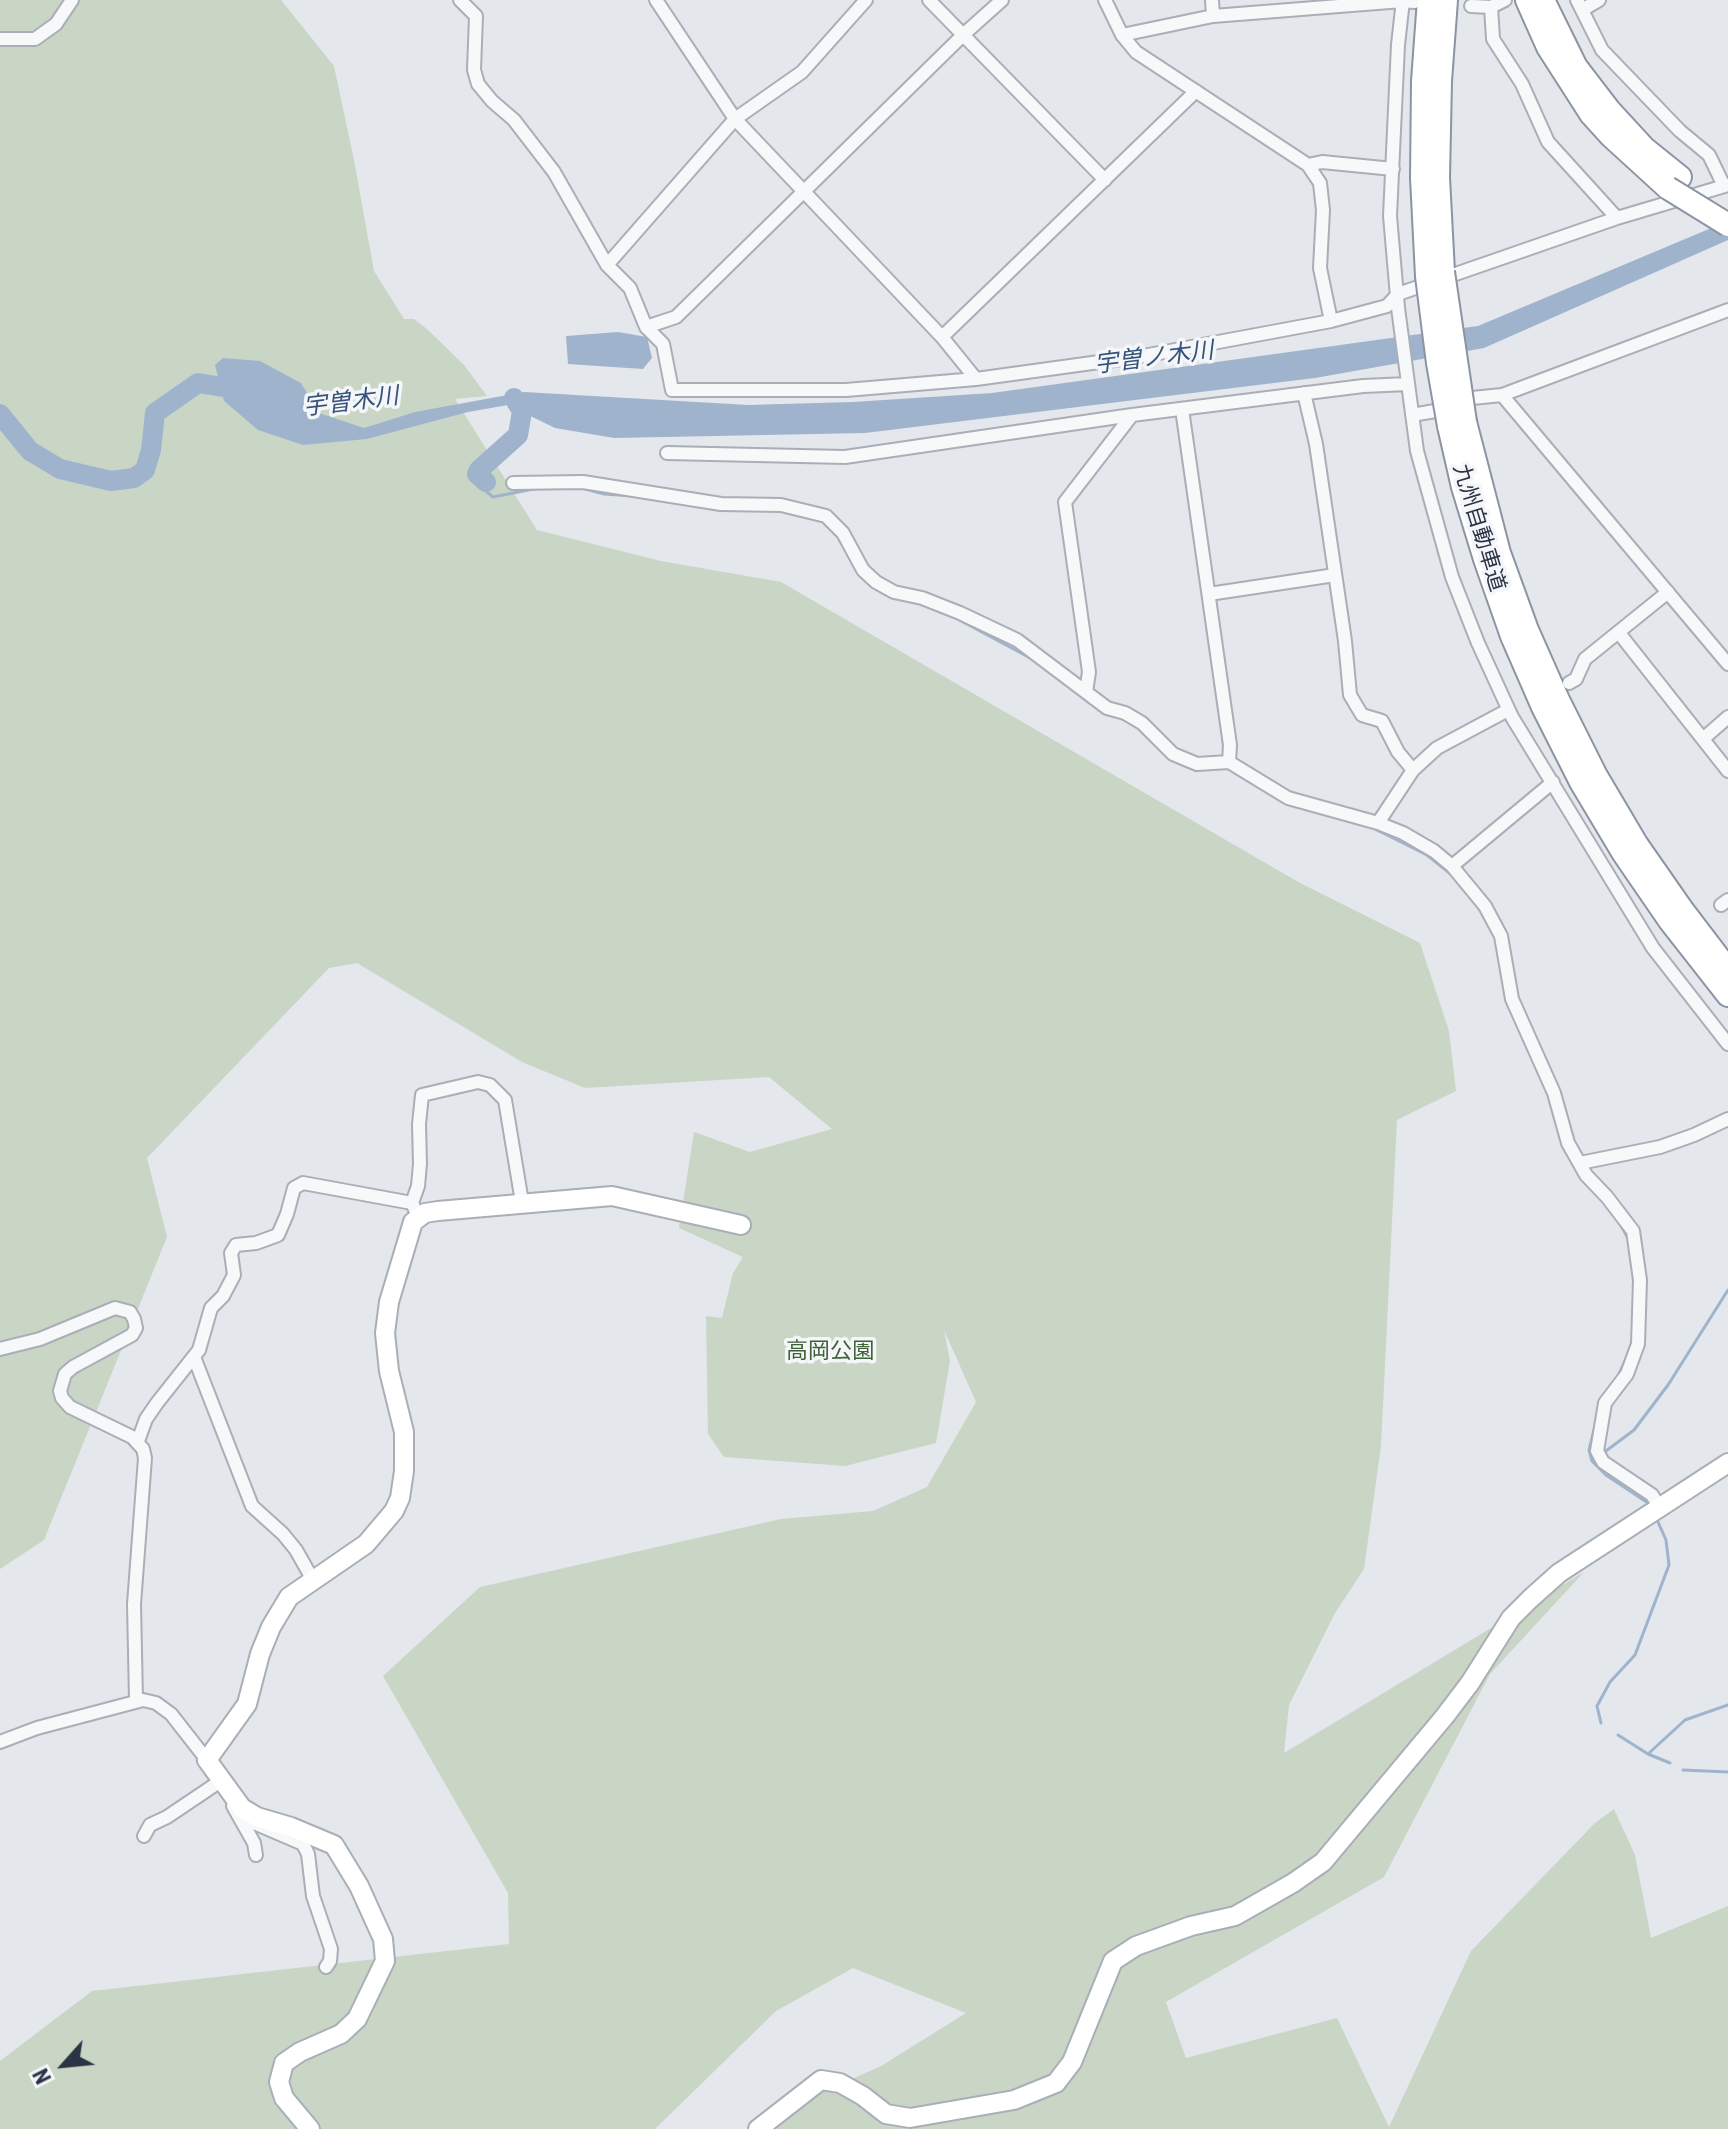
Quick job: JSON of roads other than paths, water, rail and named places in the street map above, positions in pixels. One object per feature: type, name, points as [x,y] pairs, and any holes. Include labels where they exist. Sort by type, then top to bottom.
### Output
[{"type":"highway","name":"九州自動車道","points":[[1446,0],[1440,81],[1435,274],[1438,363],[1499,553],[1527,630],[1558,700],[1595,774],[1637,845],[1728,970]]},
{"type":"highway","points":[[1527,0],[1548,47],[1591,114],[1622,146],[1728,225]]},
{"type":"highway","points":[[1543,0],[1576,67],[1609,110],[1674,182],[1727,193]]},
{"type":"highway","name":"九州自動車道","points":[[1412,1],[1423,81],[1422,178],[1435,274]]},
{"type":"highway","name":"九州自動車道","points":[[1457,424],[1463,487],[1512,636],[1543,707],[1581,782],[1624,854],[1670,921],[1728,995]]},
{"type":"street","points":[[0,39],[35,39],[56,24],[72,0]]},
{"type":"street","points":[[460,0],[476,16],[474,70],[478,84],[514,120],[554,172],[607,265],[630,288],[646,327],[663,344],[672,390],[846,390],[976,379],[1143,356],[1331,321],[1387,306],[1617,218],[1727,193],[1709,155],[1680,131],[1602,50],[1579,5],[1599,0]]},
{"type":"street","points":[[656,0],[735,119],[942,337],[976,379]]},
{"type":"street","points":[[607,265],[735,119],[802,72],[866,0]]},
{"type":"street","points":[[929,0],[1105,180]]},
{"type":"street","points":[[646,327],[676,317],[1002,0]]},
{"type":"street","points":[[1105,0],[1122,35],[1136,52],[1308,165],[1320,183],[1323,210],[1320,268],[1331,321]]},
{"type":"street","points":[[1212,0],[1213,16]]},
{"type":"street","points":[[1471,6],[1491,7],[1505,0]]},
{"type":"street","points":[[1122,35],[1213,16],[1412,1],[1398,45],[1390,216],[1421,471],[1452,577],[1510,713],[1653,948],[1728,1044]]},
{"type":"street","points":[[1491,7],[1493,39],[1522,84],[1548,142],[1617,218]]},
{"type":"street","points":[[942,337],[1196,91]]},
{"type":"street","points":[[1308,165],[1322,162],[1393,169]]},
{"type":"street","points":[[1412,415],[1435,411],[1472,398],[1502,395],[1728,311]]},
{"type":"street","points":[[667,453],[845,457],[1132,415],[1408,381]]},
{"type":"street","points":[[1304,393],[1316,444],[1350,695],[1362,715],[1382,721],[1398,752],[1413,770]]},
{"type":"street","points":[[1502,395],[1728,664]]},
{"type":"street","points":[[1182,409],[1230,745],[1229,762]]},
{"type":"street","points":[[1086,692],[1089,672],[1065,502],[1132,415]]},
{"type":"street","points":[[513,483],[583,482],[721,504],[781,505],[826,516],[843,533],[863,570],[876,582],[894,592],[922,598],[960,613],[1017,640],[1107,708],[1125,713],[1142,723],[1173,754],[1197,764],[1229,762],[1288,798],[1378,823],[1423,845],[1452,866],[1485,906],[1501,936],[1512,999],[1554,1093],[1568,1143],[1586,1175],[1633,1231],[1640,1280],[1638,1344],[1627,1374],[1605,1403],[1600,1457],[1652,1495],[1660,1508]]},
{"type":"street","points":[[1209,594],[1335,575]]},
{"type":"street","points":[[1569,683],[1576,679],[1585,659],[1668,592]]},
{"type":"street","points":[[1619,633],[1728,771]]},
{"type":"street","points":[[1378,823],[1413,770],[1437,748],[1524,709]]},
{"type":"street","points":[[1704,738],[1728,717]]},
{"type":"street","points":[[1452,866],[1553,782]]},
{"type":"street","points":[[207,1760],[247,1704],[260,1654],[271,1627],[289,1597],[366,1544],[394,1511],[400,1498],[404,1432],[389,1371],[385,1333],[389,1302],[415,1210],[422,1095],[478,1082],[490,1085],[505,1100],[522,1202]]},
{"type":"street","points":[[1580,1163],[1660,1147],[1728,1119]]},
{"type":"street","points":[[138,1441],[146,1419],[199,1350],[211,1308],[223,1296],[234,1275],[231,1253],[236,1245],[256,1243],[278,1235],[294,1188],[303,1183],[415,1210],[438,1211],[612,1196],[741,1225]]},
{"type":"street","points":[[0,1349],[40,1339],[100,1312],[115,1308],[130,1312],[136,1328],[132,1335],[73,1367],[65,1374],[60,1391],[70,1407],[138,1441],[145,1458],[134,1604],[136,1700]]},
{"type":"street","points":[[194,1357],[252,1506],[290,1542],[313,1580]]},
{"type":"street","points":[[758,2129],[821,2080],[840,2083],[886,2114],[910,2118],[1014,2100],[1056,2083],[1072,2062],[1113,1961],[1136,1946],[1191,1926],[1235,1916],[1323,1862],[1445,1716],[1511,1618],[1559,1573],[1728,1463]]},
{"type":"street","points":[[0,1742],[37,1728],[136,1700],[156,1703],[171,1714],[244,1809],[257,1817],[334,1845],[359,1886],[383,1939],[385,1961],[357,2019],[341,2034],[300,2052],[284,2063],[279,2082],[284,2098],[310,2129]]},
{"type":"street","points":[[144,1836],[150,1825],[225,1786]]},
{"type":"street","points":[[225,1786],[233,1808],[250,1835],[256,1855]]},
{"type":"street","points":[[244,1809],[247,1819],[303,1844],[308,1854],[313,1896],[331,1949],[326,1967]]},
{"type":"water","points":[[1728,221],[1728,240],[1484,348],[1315,378],[865,433],[614,438],[555,428],[508,405],[468,412],[367,439],[303,445],[258,430],[224,401],[215,365],[223,358],[260,361],[301,383],[319,413],[364,428],[415,412],[524,392],[748,405],[992,393],[1478,326]]},
{"type":"water","points":[[618,332],[647,337],[652,358],[643,369],[568,364],[566,336]]},
{"type":"waterway","name":"宇曽木川","points":[[0,414],[30,451],[60,469],[111,481],[134,478],[145,470],[151,450],[155,413],[198,383],[229,388],[240,399]]},
{"type":"waterway","name":"宇曽ノ木川","points":[[486,482],[477,474],[479,470],[518,435],[522,411],[514,398]]},
{"type":"waterway","points":[[486,482],[487,492],[493,497],[538,488]]},
{"type":"waterway","points":[[582,488],[604,494],[633,496]]},
{"type":"waterway","points":[[952,616],[1034,660]]},
{"type":"waterway","points":[[1087,701],[1107,714]]},
{"type":"waterway","points":[[1369,826],[1427,855],[1452,875]]},
{"type":"waterway","points":[[1474,902],[1484,916]]},
{"type":"waterway","points":[[1619,1222],[1629,1240]]},
{"type":"waterway","points":[[1602,1454],[1634,1430],[1668,1385],[1728,1290]]},
{"type":"waterway","points":[[1618,1376],[1628,1354]]},
{"type":"waterway","points":[[1602,1398],[1589,1450],[1592,1461],[1606,1475],[1648,1503]]},
{"type":"waterway","points":[[1601,1723],[1597,1706],[1610,1682],[1635,1655],[1669,1565],[1666,1540],[1658,1522]]},
{"type":"waterway","points":[[1648,1754],[1685,1720],[1728,1705]]},
{"type":"waterway","points":[[1618,1735],[1648,1754],[1670,1763]]},
{"type":"waterway","points":[[1683,1770],[1728,1772]]},
{"type":"park label","name":"高岡公園","points":[[830,1352]]}]
